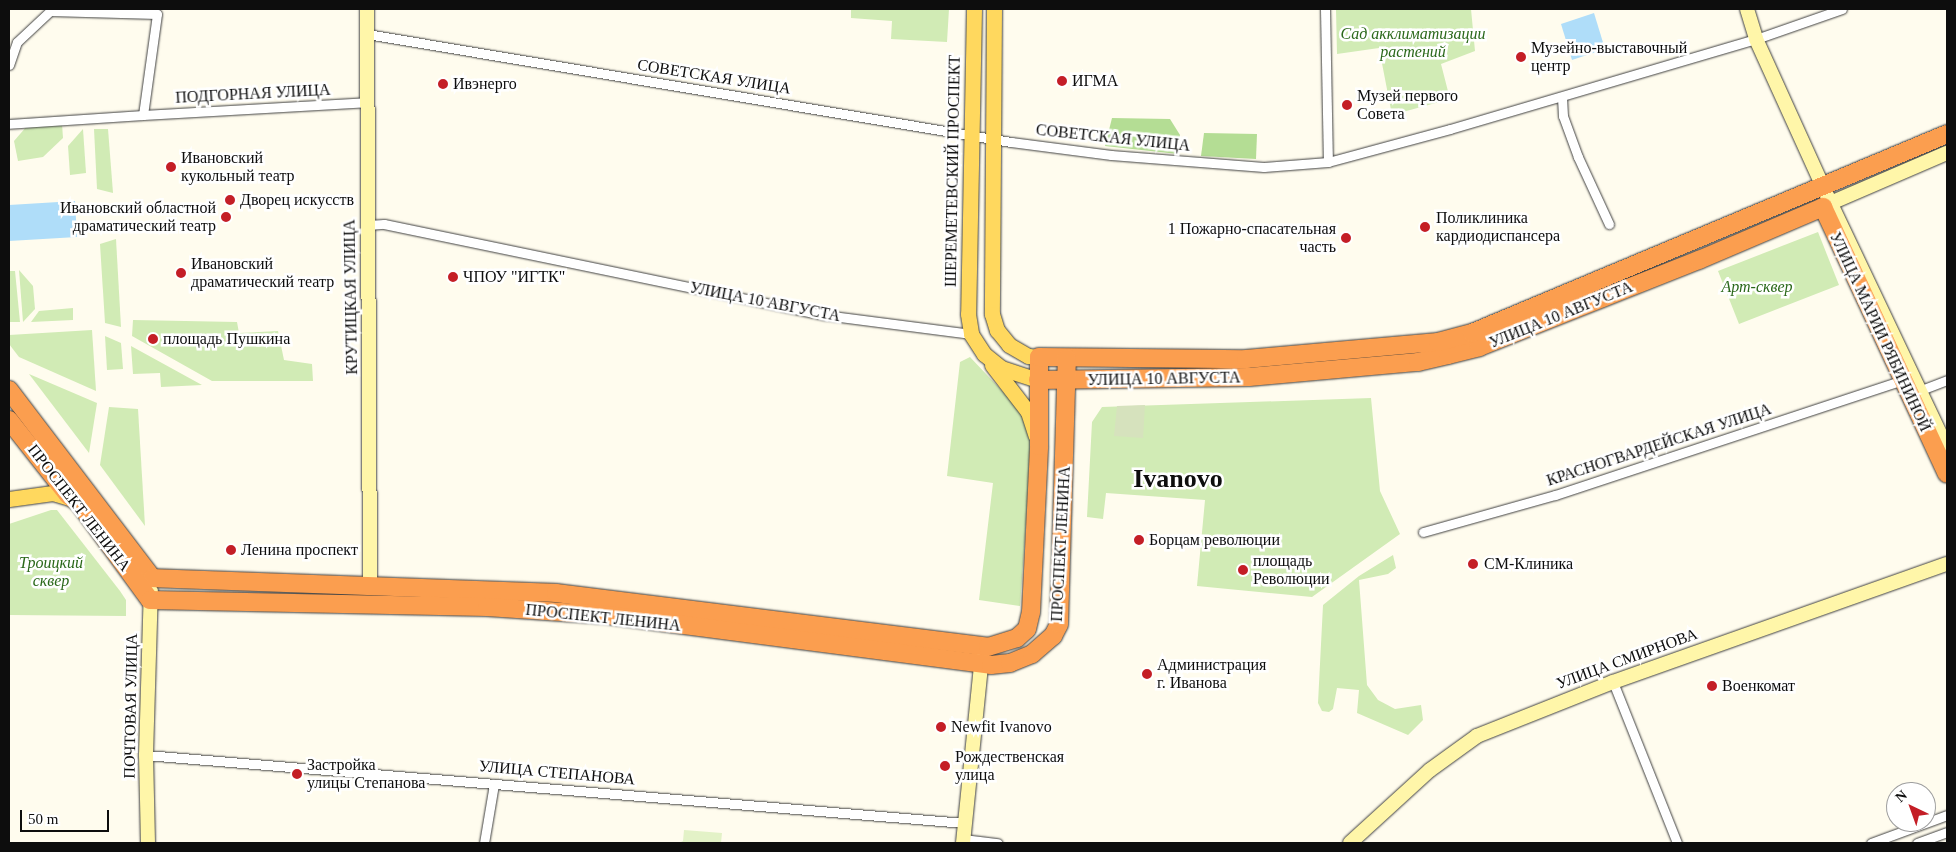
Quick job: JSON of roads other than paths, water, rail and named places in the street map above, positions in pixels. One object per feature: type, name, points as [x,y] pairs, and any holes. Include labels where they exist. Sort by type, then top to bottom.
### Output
[{"type":"highway","name":"УЛИЦА 10 АВГУСТА","points":[[1038,357],[1255,358],[1438,342],[1472,333],[1947,134]]},
{"type":"highway","name":"УЛИЦА 10 АВГУСТА","points":[[1038,380],[1249,377],[1418,362],[1479,347],[1699,260],[1828,204]]},
{"type":"highway","name":"УЛИЦА МАРИИ РЯБИНИНОЙ","points":[[1828,204],[1902,380],[1947,474]]},
{"type":"highway","name":"ПРОСПЕКТ ЛЕНИНА","points":[[9,420],[68,495],[79,502],[150,600],[487,607],[607,615],[982,656],[996,646],[1017,638],[1030,622],[1039,446],[1038,357]]},
{"type":"highway","name":"ПРОСПЕКТ ЛЕНИНА","points":[[9,390],[152,578],[556,592],[982,656],[1010,663],[1032,654],[1053,636],[1059,624],[1067,358]]},
{"type":"highway","name":"ПРОСПЕКТ ЛЕНИНА","points":[[1066,416],[1082,389],[1099,380]]},
{"type":"main road","name":"КРУТИЦКАЯ УЛИЦА","points":[[367,9],[370,586]]},
{"type":"main road","name":"ШЕРЕМЕТЕВСКИЙ ПРОСПЕКТ","points":[[971,334],[968,314],[974,9]]},
{"type":"main road","points":[[992,138],[994,9]]},
{"type":"main road","name":"УЛИЦА МАРИИ РЯБИНИНОЙ","points":[[1747,9],[1756,39],[1823,187],[1828,204],[1921,390],[1947,448]]},
{"type":"main road","name":"УЛИЦА 10 АВГУСТА","points":[[992,138],[992,314],[997,330],[1015,350],[1038,357]]},
{"type":"main road","name":"УЛИЦА 10 АВГУСТА","points":[[1828,204],[1947,153]]},
{"type":"main road","name":"УЛИЦА 10 АВГУСТА","points":[[971,334],[984,354],[1009,372],[1038,380]]},
{"type":"main road","name":"ПРОСПЕКТ ЛЕНИНА","points":[[984,354],[1028,412],[1039,446]]},
{"type":"main road","points":[[9,499],[62,493],[79,502]]},
{"type":"main road","name":"УЛИЦА СМИРНОВА","points":[[1350,843],[1457,748],[1544,708],[1613,682],[1947,564]]},
{"type":"main road","name":"ПОЧТОВАЯ УЛИЦА","points":[[148,843],[146,755],[152,578]]},
{"type":"main road","points":[[963,841],[982,656]]},
{"type":"street","points":[[1324,9],[1328,162]]},
{"type":"street","name":"СОВЕТСКАЯ УЛИЦА","points":[[367,34],[992,138],[1110,155],[1254,167],[1328,162],[1562,97],[1756,39],[1842,9]]},
{"type":"street","points":[[9,65],[17,42],[50,11],[156,14],[143,115]]},
{"type":"street","points":[[1562,97],[1563,116],[1578,157],[1609,224]]},
{"type":"street","name":"ПОДГОРНАЯ УЛИЦА","points":[[9,124],[366,102]]},
{"type":"street","name":"УЛИЦА 10 АВГУСТА","points":[[368,225],[384,224],[435,234],[825,315],[971,334]]},
{"type":"street","name":"КРАСНОГВАРДЕЙСКАЯ УЛИЦА","points":[[1423,532],[1555,495],[1902,380]]},
{"type":"street","points":[[1921,390],[1947,380]]},
{"type":"street","points":[[1613,682],[1677,843]]},
{"type":"street","name":"УЛИЦА СТЕПАНОВА","points":[[146,755],[965,822]]},
{"type":"street","points":[[484,843],[494,784]]},
{"type":"street","points":[[1871,843],[1947,815]]},
{"type":"street","points":[[1917,843],[1947,832]]},
{"type":"street","points":[[963,841],[998,843]]},
{"type":"water","points":[[1594,13],[1605,49],[1572,60],[1561,24]]},
{"type":"water","points":[[75,201],[77,237],[9,241],[9,205]]},
{"type":"place","name":"Музейно-выставочный центр","points":[[1521,57]]},
{"type":"place","name":"ИГМА","points":[[1062,81]]},
{"type":"place","name":"Ивэнерго","points":[[443,84]]},
{"type":"place","name":"Музей первого Совета","points":[[1347,105]]},
{"type":"place","name":"Ивановский кукольный театр","points":[[171,167]]},
{"type":"place","name":"Дворец искусств","points":[[230,200]]},
{"type":"place","name":"Ивановский областной драматический театр","points":[[226,217]]},
{"type":"place","name":"Поликлиника кардиодиспансера","points":[[1425,227]]},
{"type":"place","name":"1 Пожарно-спасательная часть","points":[[1346,238]]},
{"type":"place","name":"Ивановский драматический театр","points":[[181,273]]},
{"type":"place","name":"ЧПОУ \"ИГТК\"","points":[[453,277]]},
{"type":"place","name":"площадь Пушкина","points":[[153,339]]},
{"type":"place","name":"Борцам революции","points":[[1139,540]]},
{"type":"place","name":"Ленина проспект","points":[[231,550]]},
{"type":"place","name":"СМ-Клиника","points":[[1473,564]]},
{"type":"place","name":"площадь Революции","points":[[1243,570]]},
{"type":"place","name":"Администрация г. Иванова","points":[[1147,674]]},
{"type":"place","name":"Военкомат","points":[[1712,686]]},
{"type":"place","name":"Newfit Ivanovo","points":[[941,727]]},
{"type":"place","name":"Рождественская улица","points":[[945,766]]},
{"type":"place","name":"Застройка улицы Степанова","points":[[297,774]]},
{"type":"district","name":"Ivanovo","points":[[1178,479]]},
{"type":"park label","name":"Сад акклиматизации растений","points":[[1413,43]]},
{"type":"park label","name":"Арт-сквер","points":[[1757,287]]},
{"type":"park label","name":"Троицкий сквер","points":[[51,572]]}]
